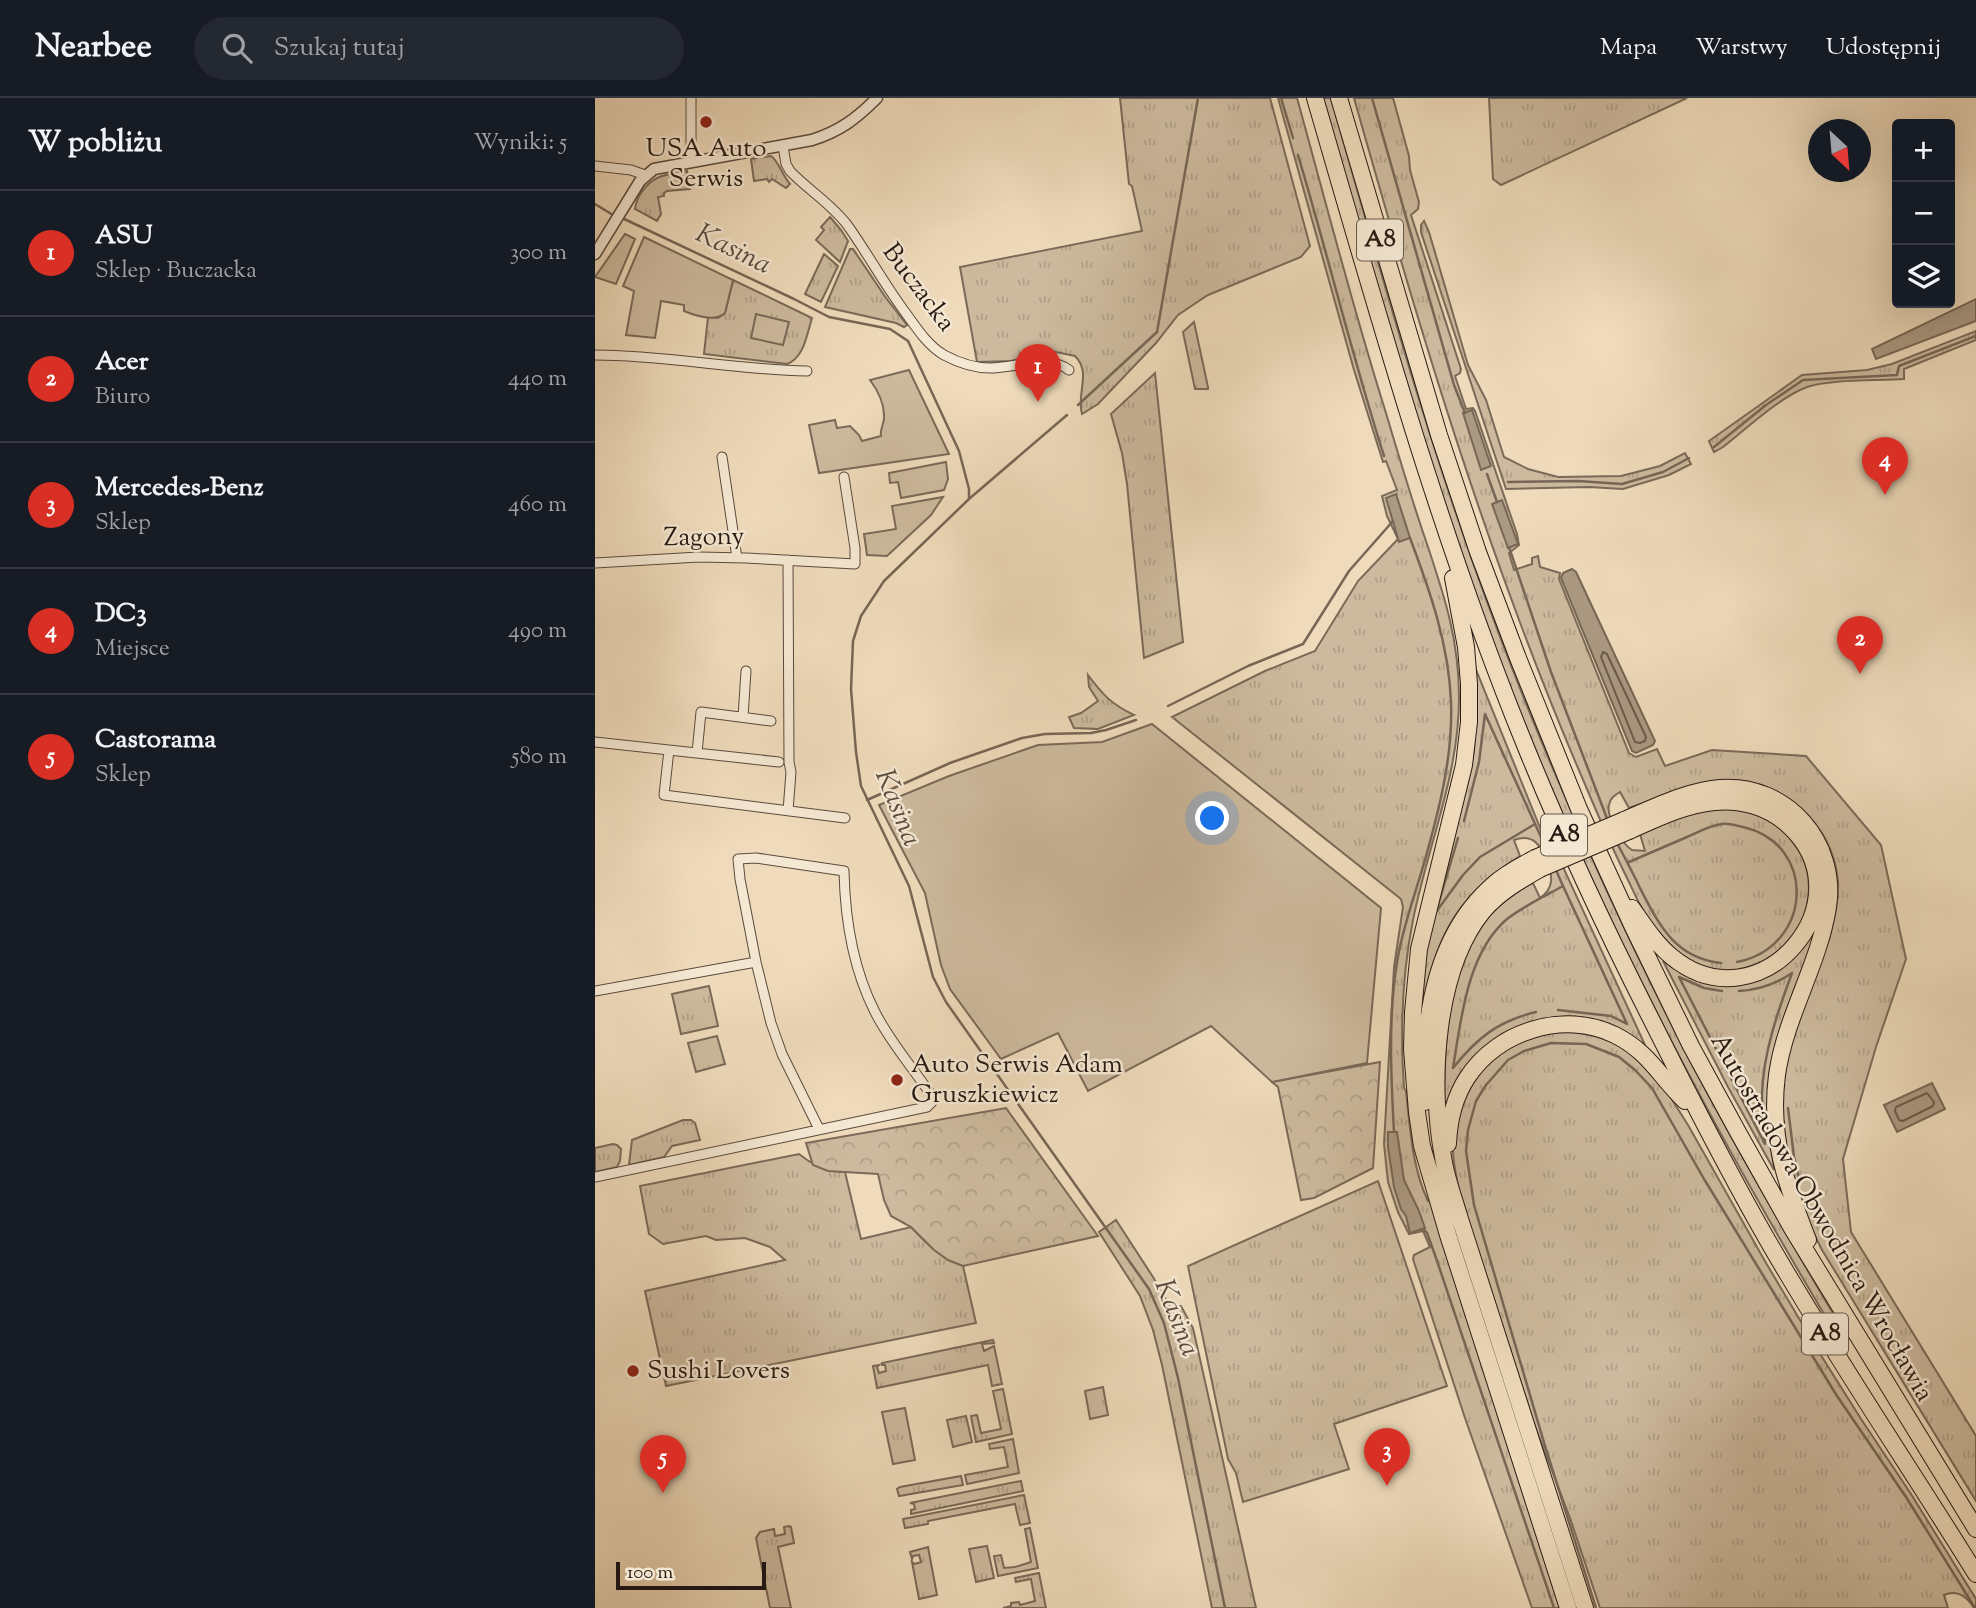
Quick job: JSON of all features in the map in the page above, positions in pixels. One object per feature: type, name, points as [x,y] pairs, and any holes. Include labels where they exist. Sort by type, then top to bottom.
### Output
[{"type":"highway","name":"Autostradowa Obwodnica Wrocławia","points":[[1315,98],[1386,344],[1450,548],[1527,752],[1614,944],[1698,1113],[1768,1241],[1881,1427],[1976,1574]]},
{"type":"highway","name":"Autostradowa Obwodnica Wrocławia","points":[[1339,98],[1439,435],[1478,552],[1555,752],[1610,877],[1691,1046],[1789,1222],[1976,1529]]},
{"type":"highway","points":[[1450,548],[1454,588],[1466,647],[1470,703],[1464,765],[1419,949],[1412,1049],[1415,1100],[1422,1146],[1448,1235],[1568,1608]]},
{"type":"highway","points":[[1432,1177],[1425,1105],[1429,1017],[1440,970],[1456,931],[1476,902],[1499,880],[1626,825],[1674,800],[1700,791],[1743,789],[1769,796],[1790,808],[1808,826],[1822,849],[1830,880],[1822,936],[1794,1010],[1777,1073],[1775,1125],[1783,1173],[1822,1275]]},
{"type":"highway","points":[[1610,877],[1665,951],[1686,967],[1710,976],[1738,977],[1773,965],[1797,944],[1811,921],[1816,897],[1813,864],[1797,834],[1771,813],[1740,802],[1715,802],[1626,825]]},
{"type":"highway","points":[[1538,864],[1485,909],[1463,943],[1451,973],[1441,1019],[1437,1077],[1441,1147],[1452,1192],[1585,1608]]},
{"type":"highway","points":[[1452,1192],[1448,1143],[1450,1118],[1455,1102],[1466,1079],[1487,1055],[1524,1032],[1560,1025],[1586,1026],[1611,1033],[1647,1057],[1698,1113]]},
{"type":"street","points":[[691,98],[691,162]]},
{"type":"street","points":[[595,254],[645,175],[661,166],[811,140],[843,127],[877,98]]},
{"type":"street","name":"Buczacka","points":[[783,146],[790,171],[847,224],[890,291],[918,330],[935,348],[972,367],[1002,368],[1049,362],[1069,370]]},
{"type":"street","points":[[595,166],[631,170],[645,175]]},
{"type":"street","points":[[595,355],[807,371]]},
{"type":"street","points":[[722,457],[737,558]]},
{"type":"street","name":"Zagony","points":[[595,563],[699,557],[855,564],[855,548],[843,477]]},
{"type":"street","points":[[788,560],[787,651],[791,772],[788,811]]},
{"type":"street","points":[[743,717],[746,671]]},
{"type":"street","points":[[697,753],[701,712],[771,721]]},
{"type":"street","points":[[595,743],[669,754],[697,753],[779,762]]},
{"type":"street","points":[[669,754],[664,795],[845,818]]},
{"type":"street","points":[[595,1177],[927,1107],[932,1102],[932,1096],[890,1038],[869,999],[850,934],[845,904],[844,871],[756,858],[737,859],[756,962],[771,1023],[782,1054],[819,1129]]},
{"type":"street","points":[[595,991],[756,962]]},
{"type":"green space","points":[[1120,98],[1270,98],[1310,246],[1301,257],[1208,295],[1178,315],[1156,343],[1098,404],[1082,414],[1083,376],[1075,356],[1051,351],[1011,361],[977,362],[960,267],[1142,231],[1132,186],[1129,184]]},
{"type":"green space","points":[[1278,98],[1297,98],[1362,335],[1440,583],[1454,638],[1459,698],[1458,727],[1448,782],[1409,941],[1403,1004],[1404,1088],[1418,1175],[1430,1201],[1560,1608],[1532,1608],[1413,1259],[1414,1255],[1430,1247],[1423,1231],[1409,1234],[1388,1182],[1384,1144],[1394,967],[1403,907],[1401,899],[1172,717],[1265,671],[1315,651],[1358,581],[1398,539],[1387,516],[1382,496],[1397,490],[1386,461],[1383,462],[1354,370]]},
{"type":"green space","points":[[1323,98],[1331,98],[1395,321],[1441,468],[1491,614],[1538,733],[1642,964],[1722,1121],[1834,1315],[1827,1319],[1737,1164],[1654,1007],[1577,847],[1542,765],[1481,610],[1432,465]]},
{"type":"green space","points":[[1354,98],[1393,98],[1419,202],[1418,209],[1411,215],[1461,369],[1455,376],[1466,409],[1473,408],[1475,411],[1517,534],[1519,545],[1509,553],[1514,570],[1532,564],[1532,558],[1538,556],[1540,567],[1560,573],[1559,579],[1629,753],[1636,757],[1657,749],[1665,766],[1712,750],[1806,756],[1881,845],[1906,959],[1876,1047],[1843,1159],[1851,1232],[1976,1436],[1976,1501],[1822,1250],[1794,1184],[1784,1140],[1782,1094],[1792,1037],[1826,940],[1829,939],[1837,903],[1838,881],[1834,860],[1826,841],[1815,824],[1785,796],[1767,787],[1747,782],[1715,781],[1629,808],[1620,792],[1610,800],[1610,816],[1620,836],[1632,850],[1645,851],[1640,834],[1676,818],[1703,810],[1731,809],[1758,815],[1781,829],[1801,854],[1807,870],[1808,898],[1800,925],[1793,937],[1774,957],[1743,969],[1711,969],[1681,956],[1665,942],[1648,920],[1607,835],[1552,705],[1488,534],[1431,361]]},
{"type":"green space","points":[[1489,98],[1687,98],[1501,185],[1493,179]]},
{"type":"green space","points":[[771,156],[790,184],[786,188],[772,179],[769,182],[767,179],[754,181],[751,159]]},
{"type":"green space","points":[[687,171],[690,189],[667,191],[664,196],[658,197],[661,214],[657,221],[635,209],[640,195],[651,182],[661,176]]},
{"type":"green space","points":[[830,217],[848,241],[840,262],[816,240],[824,230],[821,227]]},
{"type":"green space","points":[[1424,221],[1468,365],[1486,400],[1504,457],[1528,469],[1558,477],[1621,476],[1660,466],[1685,453],[1691,464],[1669,475],[1623,489],[1506,489],[1421,232]]},
{"type":"green space","points":[[625,234],[635,239],[616,284],[595,277]]},
{"type":"green space","points":[[644,237],[733,280],[725,313],[711,318],[700,316],[684,311],[684,305],[661,301],[655,338],[626,335],[634,291],[623,286]]},
{"type":"green space","points":[[850,249],[853,249],[907,325],[904,327],[825,307]]},
{"type":"green space","points":[[824,254],[838,266],[821,302],[805,294]]},
{"type":"green space","points":[[733,280],[812,318],[804,345],[793,361],[787,364],[704,354],[708,317],[718,318],[725,313]]},
{"type":"green space","points":[[756,314],[789,322],[783,345],[751,338]]},
{"type":"green space","points":[[1194,322],[1208,389],[1195,389],[1183,332]]},
{"type":"green space","points":[[1976,331],[1976,340],[1904,369],[1904,379],[1816,384],[1775,406],[1714,452],[1709,441],[1802,375],[1867,370],[1892,364]]},
{"type":"green space","points":[[909,370],[949,454],[819,473],[809,425],[835,420],[837,428],[850,426],[862,441],[881,436],[883,408],[879,394],[870,380]]},
{"type":"green space","points":[[1155,373],[1183,642],[1144,658],[1127,484],[1111,414]]},
{"type":"green space","points":[[946,462],[948,479],[944,490],[901,498],[898,482],[890,483],[889,473]]},
{"type":"green space","points":[[943,497],[931,515],[887,556],[867,555],[864,534],[896,529],[892,506]]},
{"type":"green space","points":[[1475,667],[1547,845],[1552,843],[1645,1045],[1618,1029],[1589,1020],[1559,1018],[1528,1024],[1506,1032],[1492,1042],[1444,1107],[1452,998],[1469,947],[1482,924],[1504,900],[1533,883],[1540,898],[1551,882],[1545,856],[1536,842],[1527,838],[1514,840],[1520,856],[1477,889],[1449,926],[1431,969],[1420,1022],[1421,968],[1474,751]]},
{"type":"green space","points":[[1088,675],[1108,698],[1134,715],[1098,729],[1074,728],[1069,717],[1081,713],[1098,701],[1089,687]]},
{"type":"green space","points":[[1152,724],[1381,908],[1367,1063],[1272,1082],[1211,1026],[1088,1091],[1058,1033],[1001,1059],[950,989],[941,965],[925,893],[879,805],[949,776],[1038,745],[1102,742]]},
{"type":"green space","points":[[1723,793],[1753,798],[1778,807],[1797,822],[1811,840],[1820,862],[1822,913],[1815,942],[1812,942],[1790,1001],[1773,1063],[1768,1105],[1774,1170],[1663,961],[1697,978],[1732,984],[1767,977],[1783,967],[1801,949],[1813,920],[1819,888],[1814,857],[1807,842],[1784,817],[1768,807],[1742,799],[1704,799],[1638,823],[1637,819],[1681,801]]},
{"type":"green space","points":[[709,986],[718,1026],[681,1034],[672,994]]},
{"type":"green space","points":[[1570,1031],[1596,1036],[1620,1045],[1639,1058],[1664,1087],[1822,1357],[1976,1599],[1976,1608],[1965,1597],[1949,1593],[1944,1595],[1948,1608],[1600,1608],[1535,1426],[1461,1199],[1453,1156],[1459,1111],[1467,1093],[1491,1061],[1524,1040],[1546,1033]]},
{"type":"green space","points":[[717,1036],[725,1064],[696,1072],[688,1043]]},
{"type":"green space","points":[[1380,1062],[1373,1168],[1314,1198],[1301,1200],[1278,1087],[1272,1082]]},
{"type":"green space","points":[[1006,1108],[1098,1236],[963,1266],[948,1260],[911,1227],[891,1216],[878,1174],[828,1171],[813,1165],[806,1143]]},
{"type":"green space","points":[[683,1120],[695,1123],[700,1140],[672,1146],[664,1157],[629,1165],[632,1140]]},
{"type":"green space","points":[[613,1144],[621,1149],[617,1167],[595,1172],[595,1148]]},
{"type":"green space","points":[[799,1154],[821,1168],[845,1172],[861,1239],[911,1227],[935,1250],[963,1266],[976,1323],[666,1386],[645,1291],[785,1260],[770,1247],[745,1238],[716,1240],[706,1236],[663,1244],[649,1234],[640,1186]]},
{"type":"green space","points":[[1378,1181],[1447,1386],[1334,1424],[1349,1469],[1243,1502],[1236,1473],[1228,1459],[1188,1266]]},
{"type":"green space","points":[[1116,1220],[1171,1308],[1181,1306],[1193,1328],[1256,1608],[1212,1608],[1153,1330],[1140,1296],[1099,1232]]},
{"type":"green space","points":[[993,1340],[994,1343],[982,1344],[984,1351],[994,1346],[1002,1384],[992,1386],[988,1365],[877,1388],[873,1366],[879,1365],[879,1373],[886,1371],[882,1363]]},
{"type":"green space","points":[[1103,1387],[1108,1415],[1090,1419],[1085,1391]]},
{"type":"green space","points":[[1003,1389],[1012,1434],[976,1442],[971,1416],[977,1415],[981,1433],[1001,1429],[993,1391]]},
{"type":"green space","points":[[905,1408],[915,1460],[893,1464],[882,1412]]},
{"type":"green space","points":[[966,1416],[972,1442],[953,1447],[947,1420]]},
{"type":"green space","points":[[1013,1439],[1019,1473],[967,1484],[965,1475],[1008,1467],[1004,1447],[990,1449],[989,1444]]},
{"type":"green space","points":[[961,1476],[963,1485],[899,1496],[897,1489],[900,1487]]},
{"type":"green space","points":[[1021,1481],[1023,1491],[911,1514],[911,1510],[915,1509],[914,1504],[910,1503]]},
{"type":"green space","points":[[1024,1495],[1030,1523],[1020,1525],[1015,1504],[905,1528],[903,1519]]},
{"type":"green space","points":[[789,1526],[794,1543],[778,1547],[791,1608],[770,1608],[756,1538],[760,1532],[774,1529],[775,1536],[785,1534],[784,1527]]},
{"type":"green space","points":[[1030,1528],[1038,1568],[998,1576],[994,1556],[1001,1555],[1004,1568],[1031,1562],[1025,1529]]},
{"type":"green space","points":[[987,1546],[994,1578],[976,1582],[969,1549]]},
{"type":"green space","points":[[928,1547],[937,1595],[919,1599],[912,1562],[921,1562],[919,1555],[913,1556],[912,1559],[910,1552]]},
{"type":"green space","points":[[1039,1573],[1046,1608],[1003,1608],[1011,1606],[1011,1603],[1019,1602],[1020,1605],[1035,1601],[1031,1579],[1016,1582],[1015,1578]]},
{"type":"water","points":[[1976,299],[1976,321],[1876,359],[1872,349]]},
{"type":"water","points":[[1472,410],[1491,466],[1481,470],[1463,413]]},
{"type":"water","points":[[1396,494],[1410,538],[1399,542],[1386,498]]},
{"type":"water","points":[[1502,500],[1518,544],[1508,548],[1492,504]]},
{"type":"water","points":[[1572,569],[1576,572],[1655,741],[1653,745],[1636,753],[1632,751],[1561,578],[1563,573]]},
{"type":"water","points":[[1932,1083],[1945,1109],[1897,1132],[1884,1105]]},
{"type":"water","points":[[1388,1132],[1397,1132],[1404,1180],[1425,1228],[1410,1233],[1394,1187]]},
{"type":"waterway","points":[[1078,405],[1157,332],[1198,98]]},
{"type":"waterway","points":[[1281,98],[1293,138]]},
{"type":"waterway","points":[[1372,98],[1454,385],[1465,413]]},
{"type":"waterway","points":[[1298,155],[1384,456]]},
{"type":"waterway","name":"Kasina","points":[[595,204],[613,215]]},
{"type":"waterway","name":"Kasina","points":[[620,217],[829,317],[890,329],[908,341],[959,451],[969,499],[884,581],[861,616],[853,641],[851,689],[861,786],[909,886],[933,977],[946,1002],[1149,1289],[1164,1323],[1178,1378],[1225,1608]]},
{"type":"waterway","points":[[1714,447],[1766,405],[1803,380],[1897,375],[1899,366],[1976,336]]},
{"type":"waterway","points":[[969,499],[1067,415]]},
{"type":"waterway","points":[[1508,482],[1578,481],[1622,484],[1663,472],[1689,458]]},
{"type":"waterway","points":[[1487,474],[1497,502]]},
{"type":"waterway","points":[[1168,706],[1248,666],[1303,644],[1349,571],[1393,521]]},
{"type":"waterway","points":[[1394,1132],[1391,1068],[1394,983],[1403,934],[1442,795],[1451,721],[1447,660],[1431,598],[1410,538]]},
{"type":"waterway","points":[[1509,547],[1551,672],[1608,821]]},
{"type":"waterway","points":[[1464,821],[1479,762],[1485,714],[1546,848]]},
{"type":"waterway","points":[[867,800],[950,763],[1022,738],[1045,734],[1091,733],[1136,720]]},
{"type":"waterway","points":[[1458,838],[1436,912],[1480,857],[1535,824]]},
{"type":"waterway","points":[[1629,862],[1718,825],[1743,827],[1767,837],[1784,853],[1794,873],[1797,895],[1792,917],[1781,937],[1762,953],[1737,962]]},
{"type":"waterway","points":[[1617,843],[1654,915],[1670,938],[1692,954],[1721,963]]},
{"type":"waterway","points":[[1556,870],[1563,886]]},
{"type":"waterway","points":[[1536,1012],[1510,1020],[1489,1032],[1453,1068],[1468,988],[1483,950],[1507,919],[1563,886],[1627,1024],[1611,1016],[1558,1010]]},
{"type":"waterway","points":[[1722,991],[1704,988],[1679,977],[1765,1144],[1762,1095],[1765,1064],[1792,973],[1767,986],[1739,991]]},
{"type":"waterway","points":[[1596,1608],[1474,1205],[1466,1151],[1468,1130],[1476,1101],[1486,1085],[1508,1060],[1524,1051],[1551,1043],[1586,1044],[1619,1057],[1652,1088],[1704,1179],[1837,1396],[1906,1497],[1975,1608]]},
{"type":"waterway","points":[[1788,1108],[1800,1182]]},
{"type":"waterway","points":[[1423,1229],[1435,1255],[1554,1608]]},
{"type":"place","name":"USA Auto Serwis","points":[[706,122]]},
{"type":"place","name":"ASU","points":[[1038,402]]},
{"type":"place","name":"DC3","points":[[1885,495]]},
{"type":"place","name":"Acer","points":[[1860,674]]},
{"type":"place","name":"Auto Serwis Adam Gruszkiewicz","points":[[897,1080]]},
{"type":"place","name":"Sushi Lovers","points":[[633,1371]]},
{"type":"place","name":"Mercedes-Benz","points":[[1387,1486]]},
{"type":"place","name":"Castorama","points":[[663,1493]]}]
